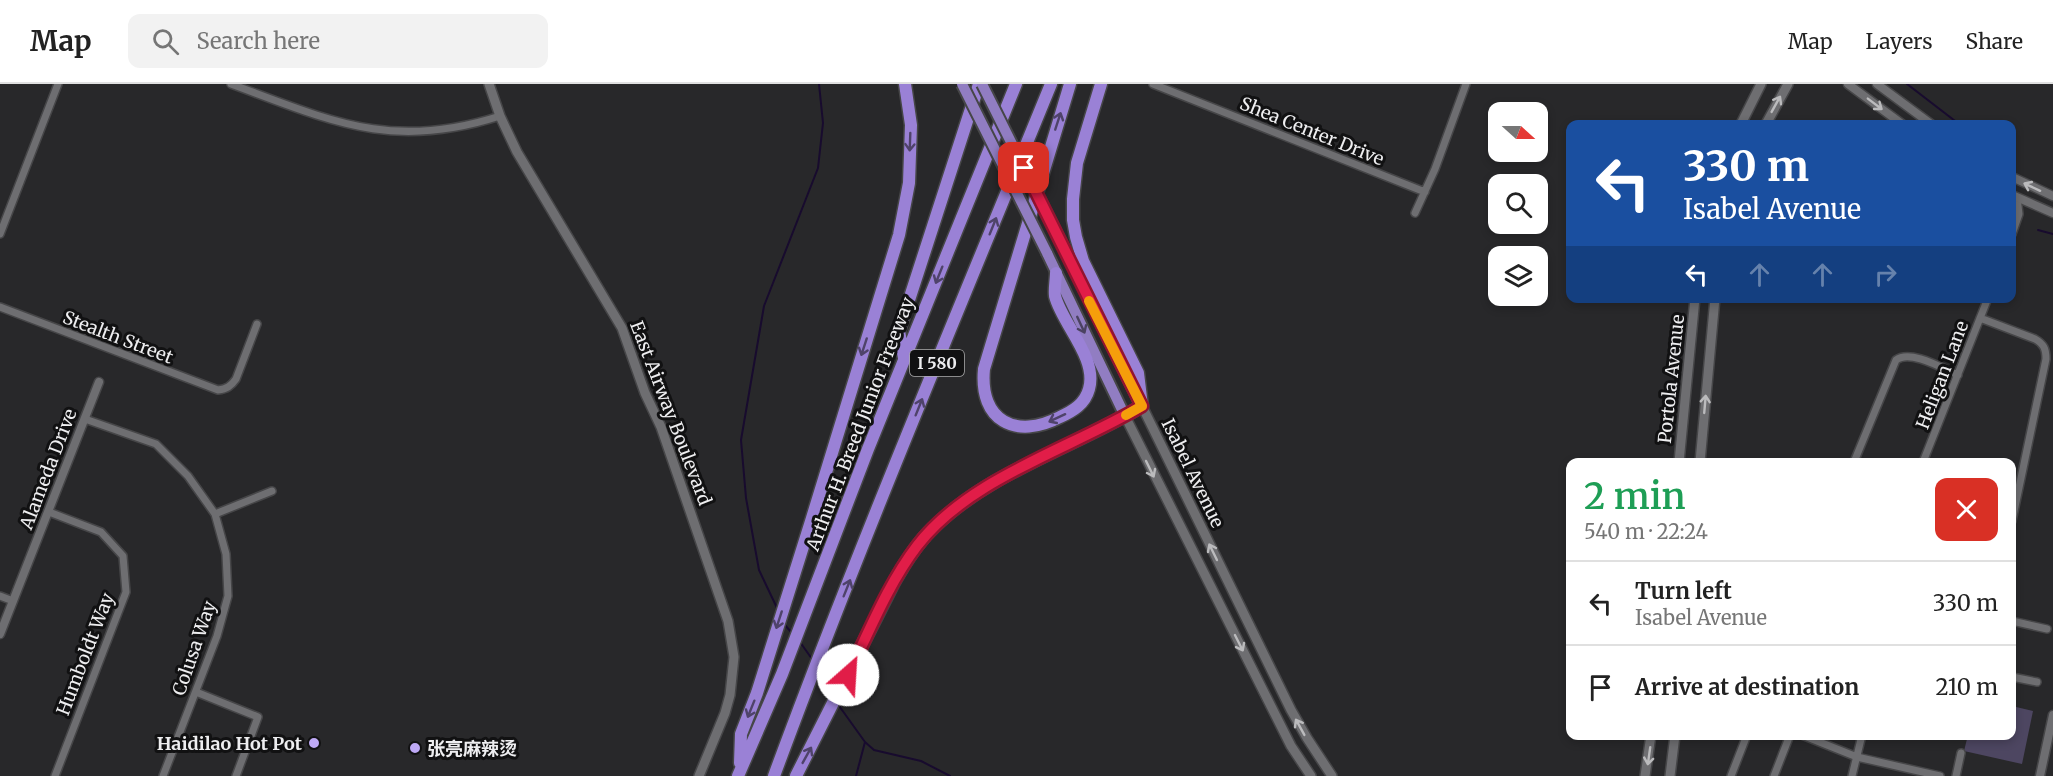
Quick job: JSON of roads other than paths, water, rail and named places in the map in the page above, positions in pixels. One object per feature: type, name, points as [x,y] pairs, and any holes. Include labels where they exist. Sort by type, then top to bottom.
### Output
[{"type":"highway","points":[[739,773],[741,734],[757,693],[899,235],[909,183],[911,125],[905,84]]},
{"type":"highway","name":"Isabel Avenue","points":[[962,84],[1047,253],[1125,416]]},
{"type":"highway","points":[[904,360],[899,331],[981,84]]},
{"type":"highway","name":"Isabel Avenue","points":[[981,84],[1142,406]]},
{"type":"highway","name":"Arthur H. Breed Junior Freeway","points":[[739,773],[782,674],[868,449],[1016,84]]},
{"type":"highway","name":"I 580","points":[[774,776],[825,642],[1051,84]]},
{"type":"highway","points":[[1056,273],[1055,295],[1087,363],[1090,387],[1080,405],[1053,421],[1023,428],[1009,425],[998,418],[987,402],[983,383],[984,369],[1070,84]]},
{"type":"highway","points":[[795,776],[904,563],[931,529],[948,513],[987,487],[1142,406],[1138,373],[1083,261],[1073,220],[1077,163],[1101,84]]},
{"type":"main road","name":"East Airway Boulevard","points":[[489,84],[500,116],[527,171],[622,328],[645,393],[661,427],[728,621],[734,657],[730,695],[699,776]]},
{"type":"main road","points":[[1743,120],[1761,84]]},
{"type":"main road","points":[[1768,120],[1788,84]]},
{"type":"main road","name":"Portola Avenue","points":[[1679,458],[1695,303]]},
{"type":"main road","name":"Portola Avenue","points":[[1700,458],[1715,303]]},
{"type":"main road","name":"Isabel Avenue","points":[[1142,406],[1291,710],[1332,776]]},
{"type":"main road","name":"Isabel Avenue","points":[[1125,416],[1291,746],[1311,776]]},
{"type":"main road","points":[[1645,776],[1650,740]]},
{"type":"main road","points":[[1670,776],[1674,740]]},
{"type":"street","points":[[0,234],[58,84]]},
{"type":"street","points":[[231,84],[322,118],[365,129],[391,132],[432,131],[469,125],[500,116]]},
{"type":"street","name":"Shea Center Drive","points":[[1154,84],[1425,192]]},
{"type":"street","points":[[1415,213],[1466,84]]},
{"type":"street","points":[[1848,84],[1897,120]]},
{"type":"street","points":[[1877,84],[1926,120]]},
{"type":"street","points":[[2016,179],[2053,196]]},
{"type":"street","points":[[2016,197],[2053,213]]},
{"type":"street","points":[[2016,203],[2019,214],[2016,223]]},
{"type":"street","name":"Heligan Lane","points":[[1925,458],[1986,303]]},
{"type":"street","name":"Stealth Street","points":[[0,307],[218,390],[232,385],[236,379],[257,324]]},
{"type":"street","points":[[1980,318],[2041,342],[2046,351],[2016,502]]},
{"type":"street","points":[[1856,458],[1893,365],[1900,356],[1911,356],[1958,375]]},
{"type":"street","name":"Alameda Drive","points":[[0,634],[99,382]]},
{"type":"street","name":"Colusa Way","points":[[85,419],[156,444],[188,476],[215,514],[226,554],[228,596],[217,636],[163,776]]},
{"type":"street","points":[[215,514],[272,491]]},
{"type":"street","name":"Humboldt Way","points":[[49,512],[101,532],[123,556],[126,592],[55,776]]},
{"type":"street","points":[[0,596],[13,601]]},
{"type":"street","points":[[2016,622],[2047,629]]},
{"type":"street","points":[[2016,678],[2037,682]]},
{"type":"street","points":[[196,692],[258,717],[236,776]]},
{"type":"street","points":[[2040,776],[2053,715]]},
{"type":"street","points":[[1731,776],[1745,740]]},
{"type":"street","points":[[1774,776],[1788,740]]},
{"type":"street","points":[[1814,740],[1857,757],[1940,776]]},
{"type":"street","points":[[1852,776],[1861,740]]},
{"type":"street","points":[[1956,776],[1961,753]]},
{"type":"waterway","points":[[778,610],[759,570],[746,498],[741,440],[764,306],[818,168],[823,123],[819,84]]},
{"type":"waterway","points":[[1907,84],[1954,120]]},
{"type":"waterway","points":[[2038,230],[2053,234]]},
{"type":"waterway","points":[[784,624],[792,633]]},
{"type":"waterway","points":[[800,642],[812,659]]},
{"type":"waterway","points":[[818,669],[832,692]]},
{"type":"waterway","points":[[837,703],[865,742],[874,750],[921,761],[950,776]]},
{"type":"waterway","points":[[856,776],[865,742]]},
{"type":"place","name":"Haidilao Hot Pot","points":[[314,743]]},
{"type":"place","name":"张亮麻辣烫","points":[[415,748]]}]
